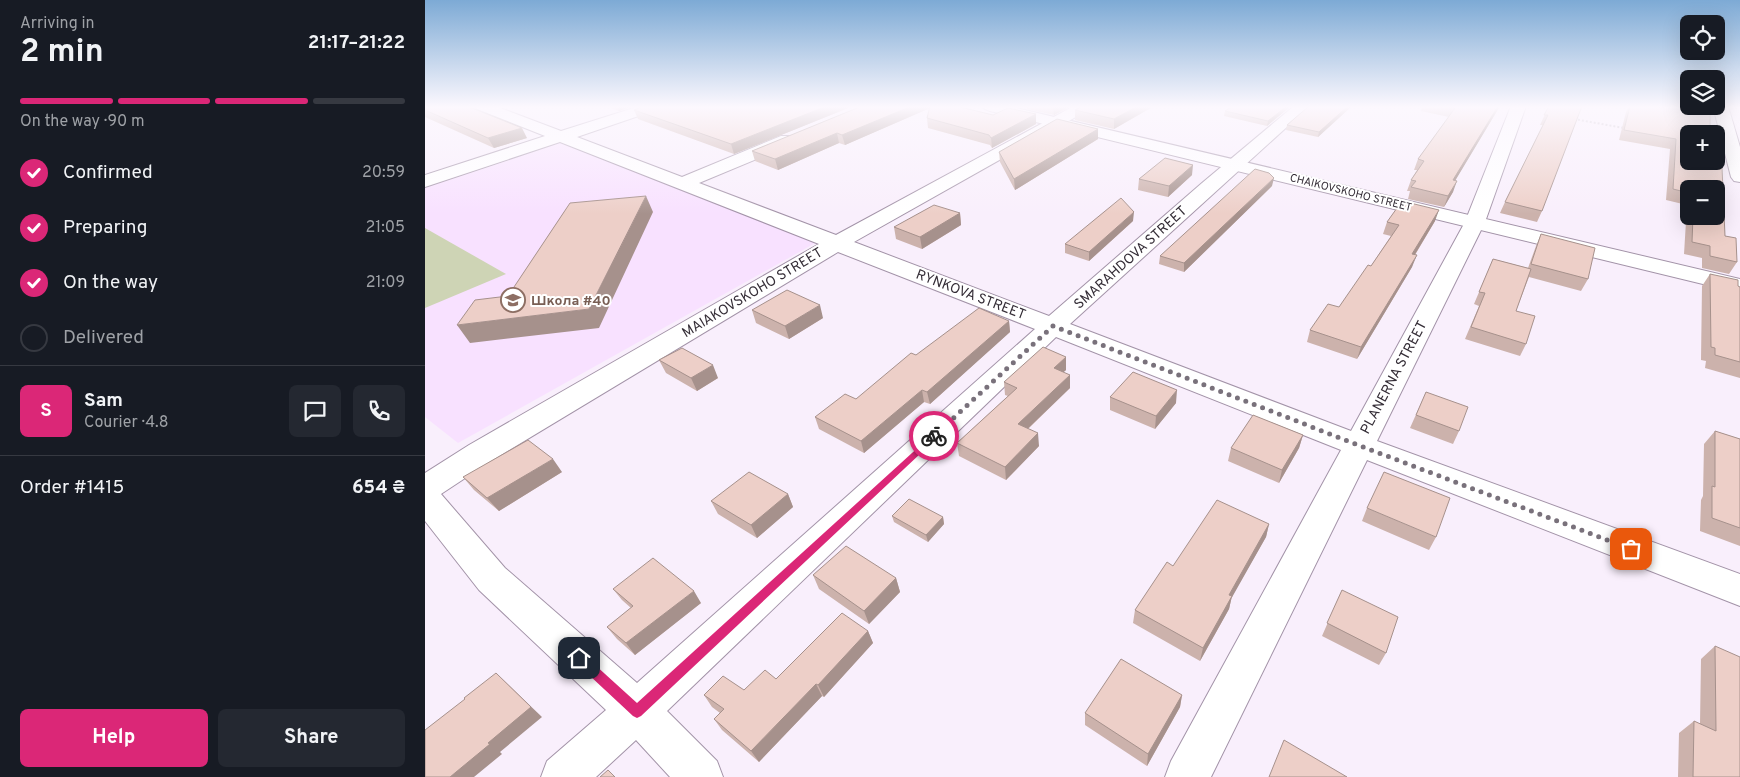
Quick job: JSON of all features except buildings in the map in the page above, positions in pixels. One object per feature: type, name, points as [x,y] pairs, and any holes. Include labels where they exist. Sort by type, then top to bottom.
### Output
[{"type":"street","points":[[425,181],[542,142]]},
{"type":"street","name":"RYNKOVA STREET","points":[[577,142],[1358,445],[1740,590]]},
{"type":"street","points":[[683,183],[781,142]]},
{"type":"street","name":"MAIAKOVSKOHO STREET","points":[[425,488],[480,453],[837,242],[1019,142]]},
{"type":"street","name":"CHAIKOVSKOHO STREET","points":[[1144,142],[1740,286]]},
{"type":"street","name":"SMARAHDOVA STREET","points":[[563,777],[637,711],[1053,326],[1259,142]]},
{"type":"street","name":"PLANERNA STREET","points":[[1187,777],[1475,222],[1505,142]]},
{"type":"street","points":[[1730,142],[1740,178]]},
{"type":"street","points":[[425,498],[492,578],[637,711],[701,777]]},
{"type":"shaded area","points":[[560,143],[819,241],[458,443],[425,417],[425,188]]},
{"type":"green space","points":[[425,228],[506,274],[425,308]]},
{"type":"way so far","points":[[934,436],[1053,326],[1631,549]]},
{"type":"place","name":"Школа #40","points":[[513,300]]},
{"type":"route","points":[[579,658],[637,711],[934,436]]}]
